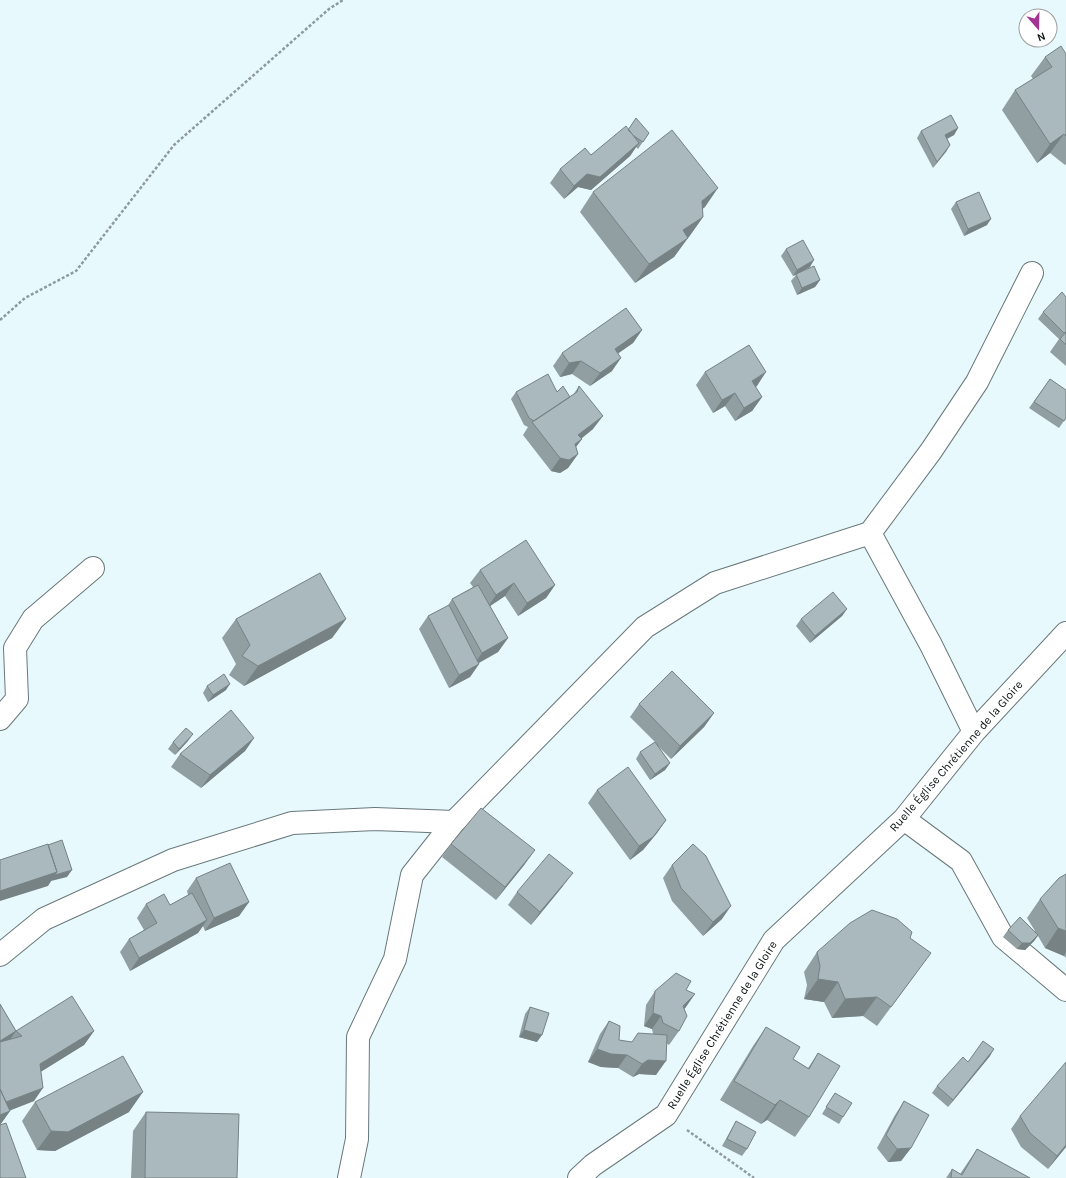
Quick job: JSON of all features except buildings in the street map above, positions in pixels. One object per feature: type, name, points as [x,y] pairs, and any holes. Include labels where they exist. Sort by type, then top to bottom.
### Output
[{"type":"street","points":[[349,1178],[357,1139],[358,1036],[395,959],[412,875],[454,822],[645,627],[715,583],[870,533],[931,450],[977,382],[1032,273]]},
{"type":"street","points":[[870,533],[931,645],[974,732]]},
{"type":"street","points":[[0,719],[17,699],[15,648],[33,619],[93,568]]},
{"type":"street","name":"Ruelle Église Chrétienne de la Gloire","points":[[579,1178],[593,1165],[666,1115],[774,940],[904,819],[974,732],[1066,632]]},
{"type":"street","points":[[0,955],[44,919],[173,860],[292,823],[374,819],[454,822]]},
{"type":"street","points":[[904,819],[961,861],[1003,937],[1066,990]]},
{"type":"path","points":[[0,320],[25,298],[76,272],[174,146],[329,8],[343,0]]},
{"type":"path","points":[[666,1115],[754,1178]]}]
